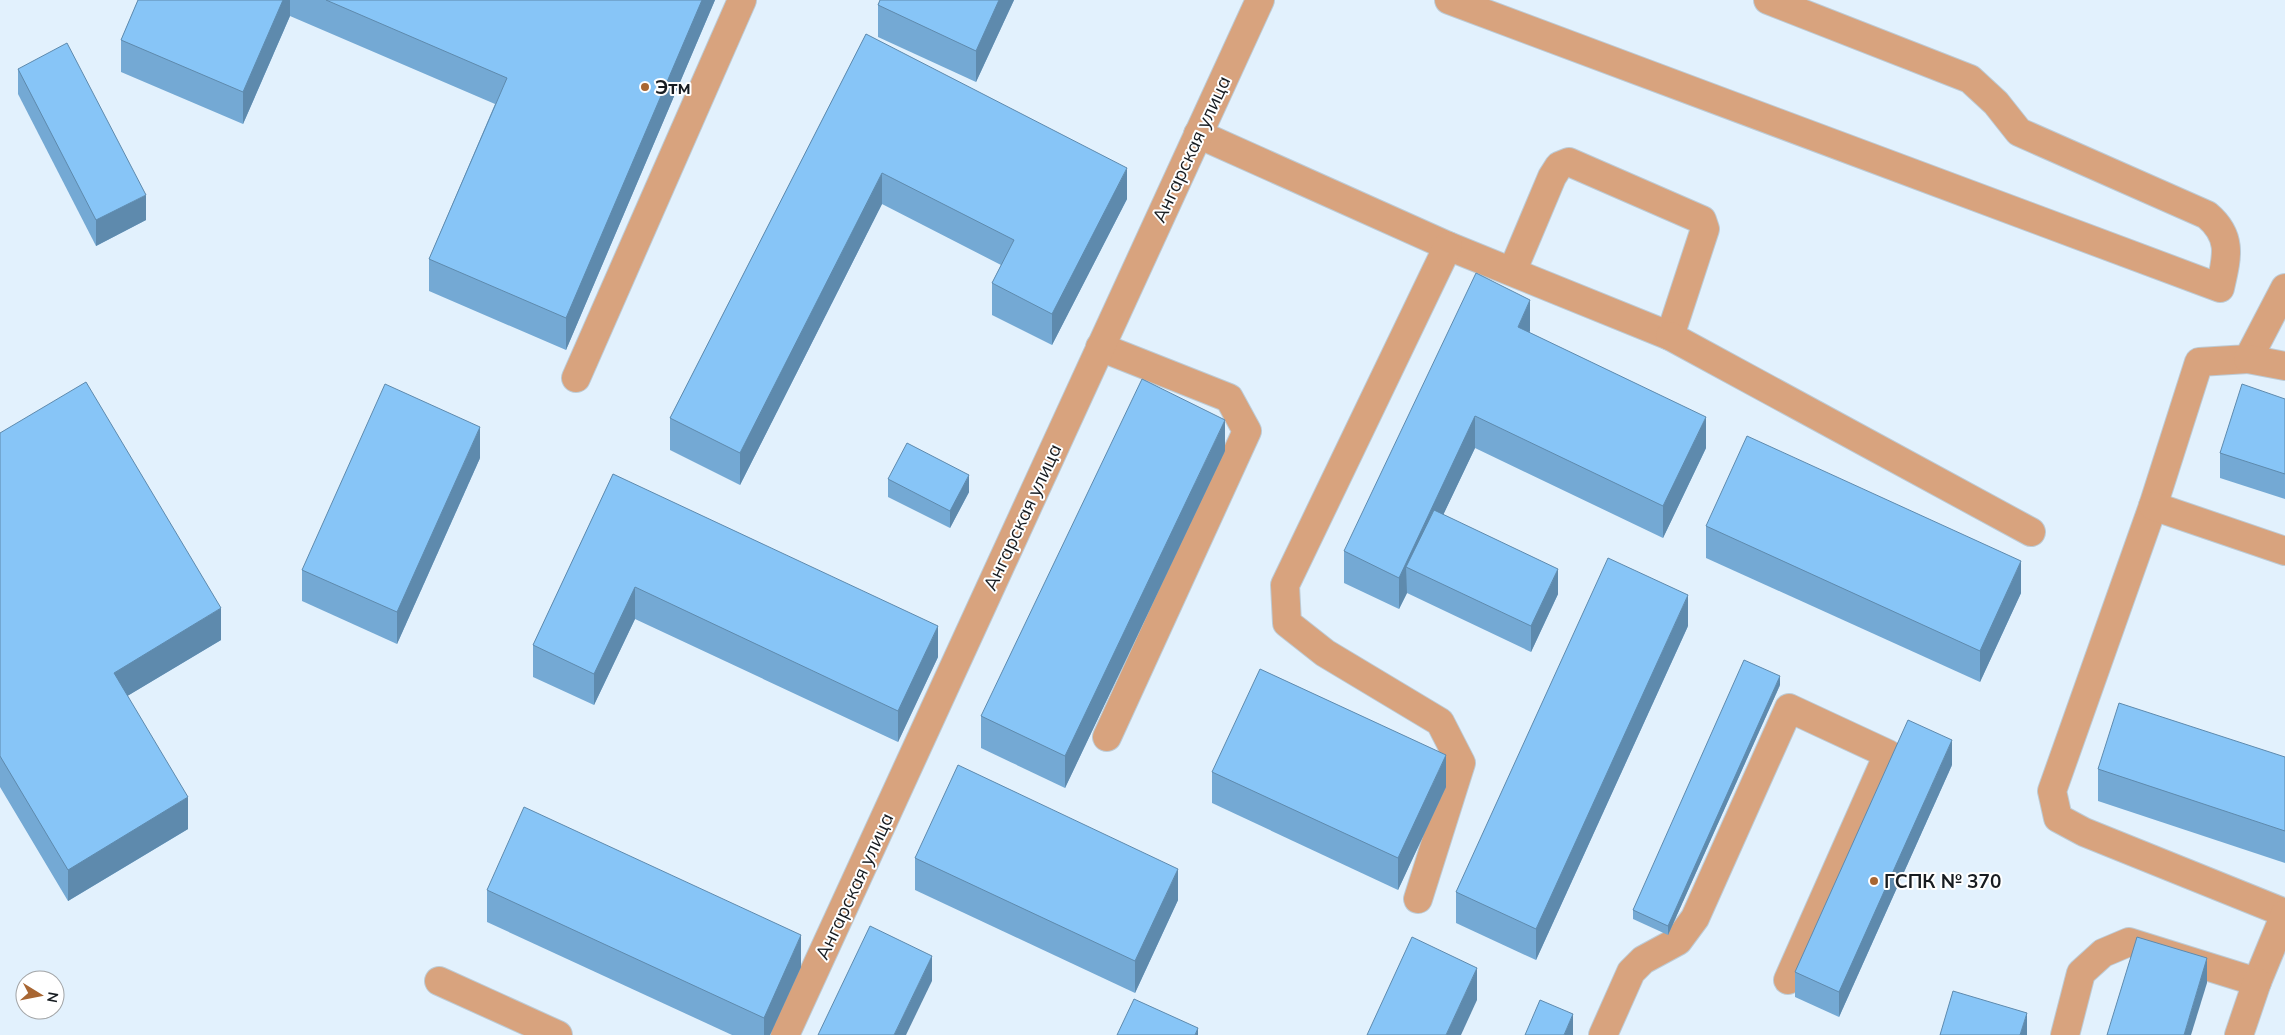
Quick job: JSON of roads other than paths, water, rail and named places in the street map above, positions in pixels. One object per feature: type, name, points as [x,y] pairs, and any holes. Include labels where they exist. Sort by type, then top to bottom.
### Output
[{"type":"street","points":[[576,378],[742,0]]},
{"type":"street","name":"Ангарская улица","points":[[785,1035],[1260,0]]},
{"type":"street","points":[[1449,0],[2220,288],[2226,262],[2225,238],[2219,225],[2207,215],[2019,132],[1996,104],[1970,80],[1768,0]]},
{"type":"street","points":[[1198,134],[1448,246],[1670,336],[2031,532]]},
{"type":"street","points":[[1512,272],[1552,176],[1559,166],[1569,162],[1702,220],[1704,229],[1702,238],[1670,336]]},
{"type":"street","points":[[1418,899],[1461,763],[1440,722],[1325,653],[1287,623],[1285,585],[1448,246]]},
{"type":"street","points":[[2248,359],[2285,288]]},
{"type":"street","points":[[1100,347],[1229,398],[1247,431],[1107,737]]},
{"type":"street","points":[[2239,1035],[2257,982],[2285,914],[2084,832],[2058,818],[2052,792],[2153,506],[2199,362],[2248,359],[2285,366]]},
{"type":"street","points":[[2153,506],[2285,551]]},
{"type":"street","points":[[1603,1035],[1631,972],[1643,960],[1678,940],[1695,918],[1789,708],[1888,754],[1788,980]]},
{"type":"street","points":[[2064,1035],[2080,973],[2103,953],[2129,942],[2257,982]]},
{"type":"street","points":[[439,982],[558,1035]]},
{"type":"place","name":"Этм","points":[[645,87]]},
{"type":"place","name":"ГСПК № 370","points":[[1874,881]]}]
